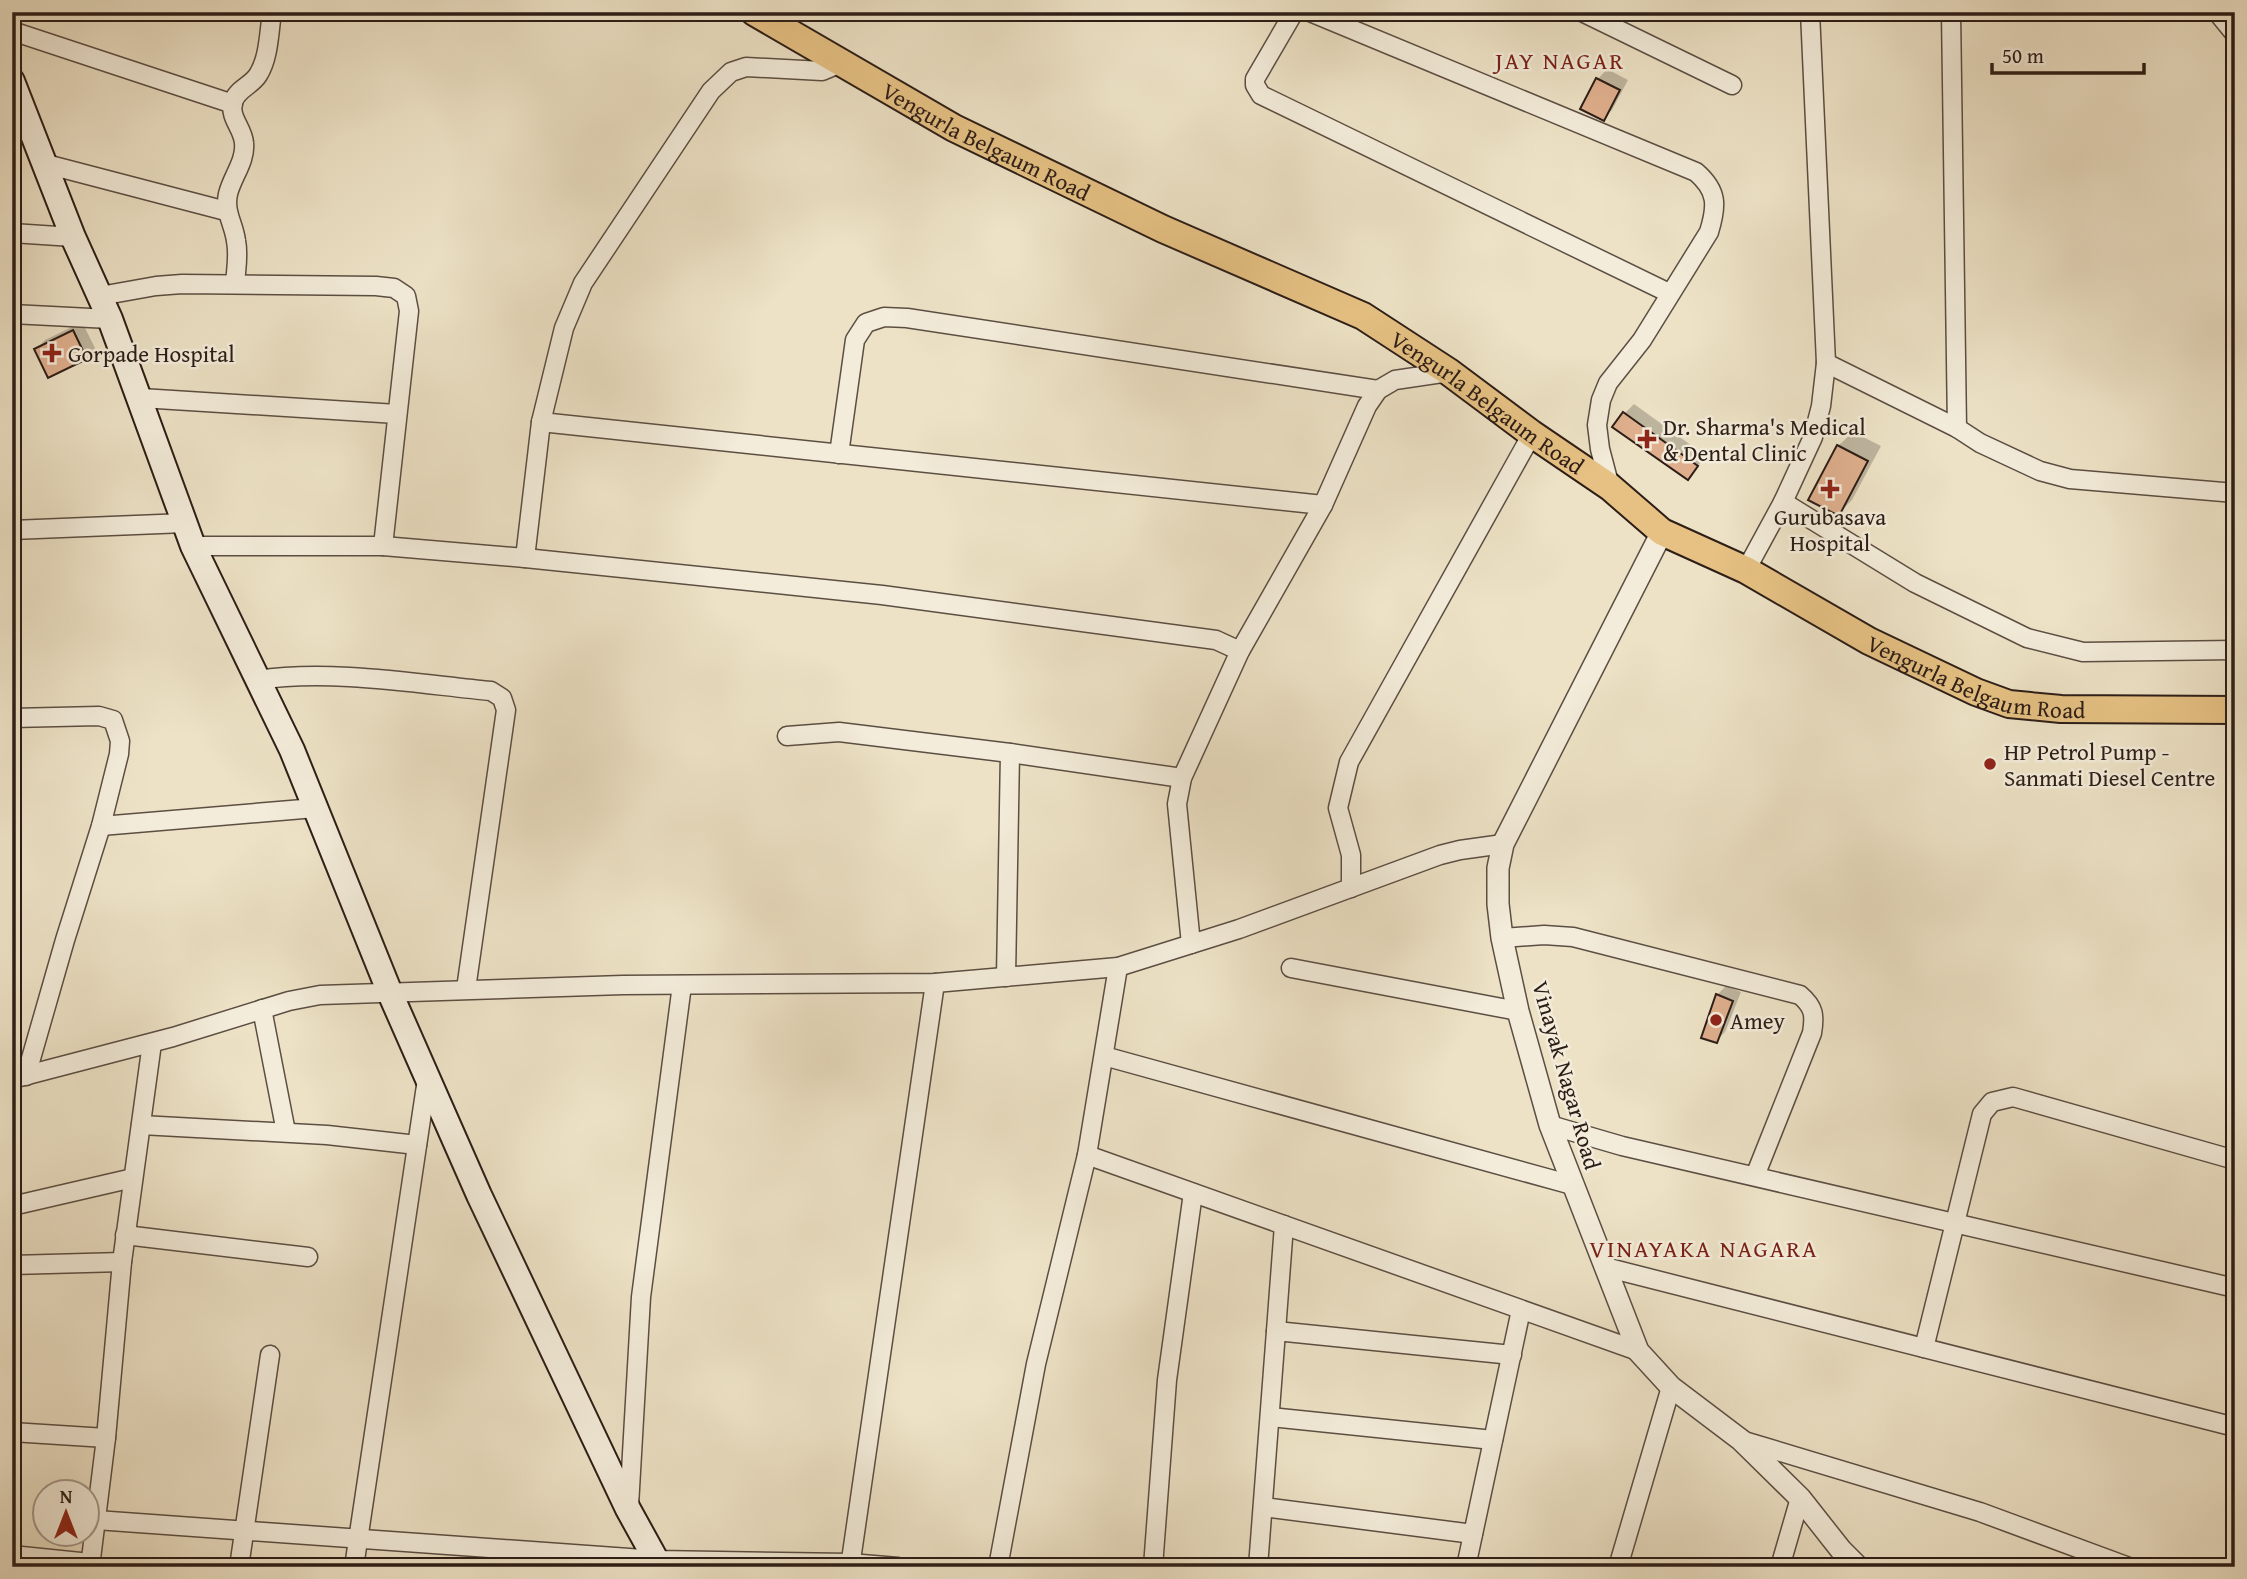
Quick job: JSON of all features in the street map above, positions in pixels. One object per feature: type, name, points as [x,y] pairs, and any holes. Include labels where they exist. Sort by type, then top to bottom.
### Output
[{"type":"main road","name":"Vengurla Belgaum Road","points":[[754,12],[954,128],[1058,180],[1363,316],[1449,372],[1532,434],[1610,487],[1661,532],[1746,570],[1869,641],[1976,692],[2009,704],[2061,709],[2235,710]]},
{"type":"main road","points":[[12,80],[22,128],[46,164],[73,237],[110,319],[189,534],[292,750],[390,993],[479,1195],[628,1509],[659,1564]]},
{"type":"street","points":[[235,284],[238,253],[236,237],[226,211],[228,194],[242,160],[245,144],[233,116],[233,104],[238,93],[256,78],[264,65],[272,12]]},
{"type":"street","points":[[1294,12],[1255,79],[1255,85],[1261,95],[1669,293]]},
{"type":"street","points":[[1310,12],[1696,172],[1708,182],[1714,197],[1714,216],[1709,232],[1642,340],[1608,383],[1601,400],[1597,425],[1610,487]]},
{"type":"street","points":[[1582,12],[1732,85]]},
{"type":"street","points":[[1746,570],[1814,437],[1826,363],[1810,12]]},
{"type":"street","points":[[1951,12],[1957,428]]},
{"type":"street","points":[[2217,12],[2235,34]]},
{"type":"street","points":[[12,31],[233,104]]},
{"type":"street","points":[[525,558],[541,422],[564,328],[583,283],[711,91],[731,72],[746,67],[822,71],[841,63]]},
{"type":"street","points":[[46,164],[226,211]]},
{"type":"street","points":[[12,233],[73,237]]},
{"type":"street","points":[[100,296],[156,286],[235,284],[376,286],[394,288],[406,296],[409,311],[383,546]]},
{"type":"street","points":[[12,314],[110,319]]},
{"type":"street","points":[[839,454],[855,340],[866,323],[884,317],[907,318],[1378,390]]},
{"type":"street","points":[[1826,363],[2040,471],[2070,479],[2235,493]]},
{"type":"street","points":[[1191,944],[1177,804],[1182,778],[1240,651],[1323,505],[1367,406],[1378,390],[1395,380],[1449,372]]},
{"type":"street","points":[[141,398],[397,414]]},
{"type":"street","points":[[541,422],[1323,505]]},
{"type":"street","points":[[1351,888],[1351,855],[1338,808],[1349,762],[1532,434]]},
{"type":"street","points":[[1783,502],[1915,583],[2027,638],[2083,652],[2235,650]]},
{"type":"street","points":[[12,530],[189,534],[525,558],[881,595],[1216,640],[1240,651]]},
{"type":"street","name":"Vinayak Nagar Road","points":[[1661,532],[1503,844],[1498,904],[1502,938],[1518,1011],[1550,1125],[1638,1351],[1671,1387],[1741,1440],[1800,1498],[1858,1567]]},
{"type":"street","points":[[258,680],[334,677],[491,691],[502,698],[506,710],[466,989]]},
{"type":"street","points":[[12,718],[99,716],[113,720],[120,741],[101,825],[19,1077]]},
{"type":"street","points":[[787,736],[839,733],[1010,753],[1182,778]]},
{"type":"street","points":[[1006,977],[1010,753]]},
{"type":"street","points":[[101,825],[315,808]]},
{"type":"street","points":[[19,1077],[152,1043],[289,1001],[320,995],[682,985],[935,984],[1118,967],[1239,929],[1440,855],[1461,849],[1503,844]]},
{"type":"street","points":[[1502,938],[1544,935],[1573,937],[1800,995],[1812,1005],[1815,1018],[1812,1033],[1755,1176]]},
{"type":"street","points":[[998,1567],[1036,1364],[1087,1155],[1118,967]]},
{"type":"street","points":[[1291,968],[1518,1011]]},
{"type":"street","points":[[850,1565],[935,984]]},
{"type":"street","points":[[628,1509],[641,1297],[682,985]]},
{"type":"street","points":[[262,1009],[286,1132]]},
{"type":"street","points":[[101,1478],[125,1235],[152,1043]]},
{"type":"street","points":[[1104,1056],[1572,1185]]},
{"type":"street","points":[[354,1567],[427,1077]]},
{"type":"street","points":[[1924,1348],[1982,1114],[1992,1102],[2012,1097],[2235,1160]]},
{"type":"street","points":[[141,1125],[286,1132],[417,1144]]},
{"type":"street","points":[[1550,1125],[1622,1146],[2235,1288]]},
{"type":"street","points":[[1087,1155],[1638,1351]]},
{"type":"street","points":[[12,1206],[133,1178]]},
{"type":"street","points":[[1153,1567],[1167,1380],[1193,1193]]},
{"type":"street","points":[[1258,1567],[1284,1225]]},
{"type":"street","points":[[125,1235],[308,1257]]},
{"type":"street","points":[[12,1265],[122,1262]]},
{"type":"street","points":[[1605,1267],[2235,1427]]},
{"type":"street","points":[[1466,1567],[1521,1310]]},
{"type":"street","points":[[1276,1331],[1511,1355]]},
{"type":"street","points":[[239,1567],[270,1355]]},
{"type":"street","points":[[1618,1567],[1671,1387]]},
{"type":"street","points":[[1270,1417],[1493,1440]]},
{"type":"street","points":[[12,1432],[106,1438]]},
{"type":"street","points":[[1741,1440],[1980,1512],[2129,1567]]},
{"type":"street","points":[[1780,1567],[1800,1498]]},
{"type":"street","points":[[1263,1507],[1473,1534]]},
{"type":"street","points":[[102,1520],[358,1538],[595,1561],[898,1567]]},
{"type":"street","points":[[12,1555],[90,1565]]},
{"type":"building","points":[[1596,78],[1620,90],[1604,121],[1580,109]]},
{"type":"building","points":[[73,330],[87,359],[48,378],[34,349]]},
{"type":"building","points":[[1623,412],[1698,466],[1688,480],[1612,427]]},
{"type":"building","points":[[1837,445],[1868,461],[1839,516],[1808,500]]},
{"type":"building","name":"Amey","points":[[1716,994],[1733,1001],[1717,1043],[1701,1038]]},
{"type":"place","name":"Gorpade Hospital","points":[[52,353]]},
{"type":"place","name":"Dr. Sharma's Medical & Dental Clinic","points":[[1647,439]]},
{"type":"place","name":"Gurubasava Hospital","points":[[1830,489]]},
{"type":"place","name":"HP Petrol Pump - Sanmati Diesel Centre","points":[[1990,764]]},
{"type":"place","name":"Amey","points":[[1716,1020]]},
{"type":"district","name":"JAY NAGAR","points":[[1560,60]]},
{"type":"district","name":"VINAYAKA NAGARA","points":[[1704,1248]]}]
